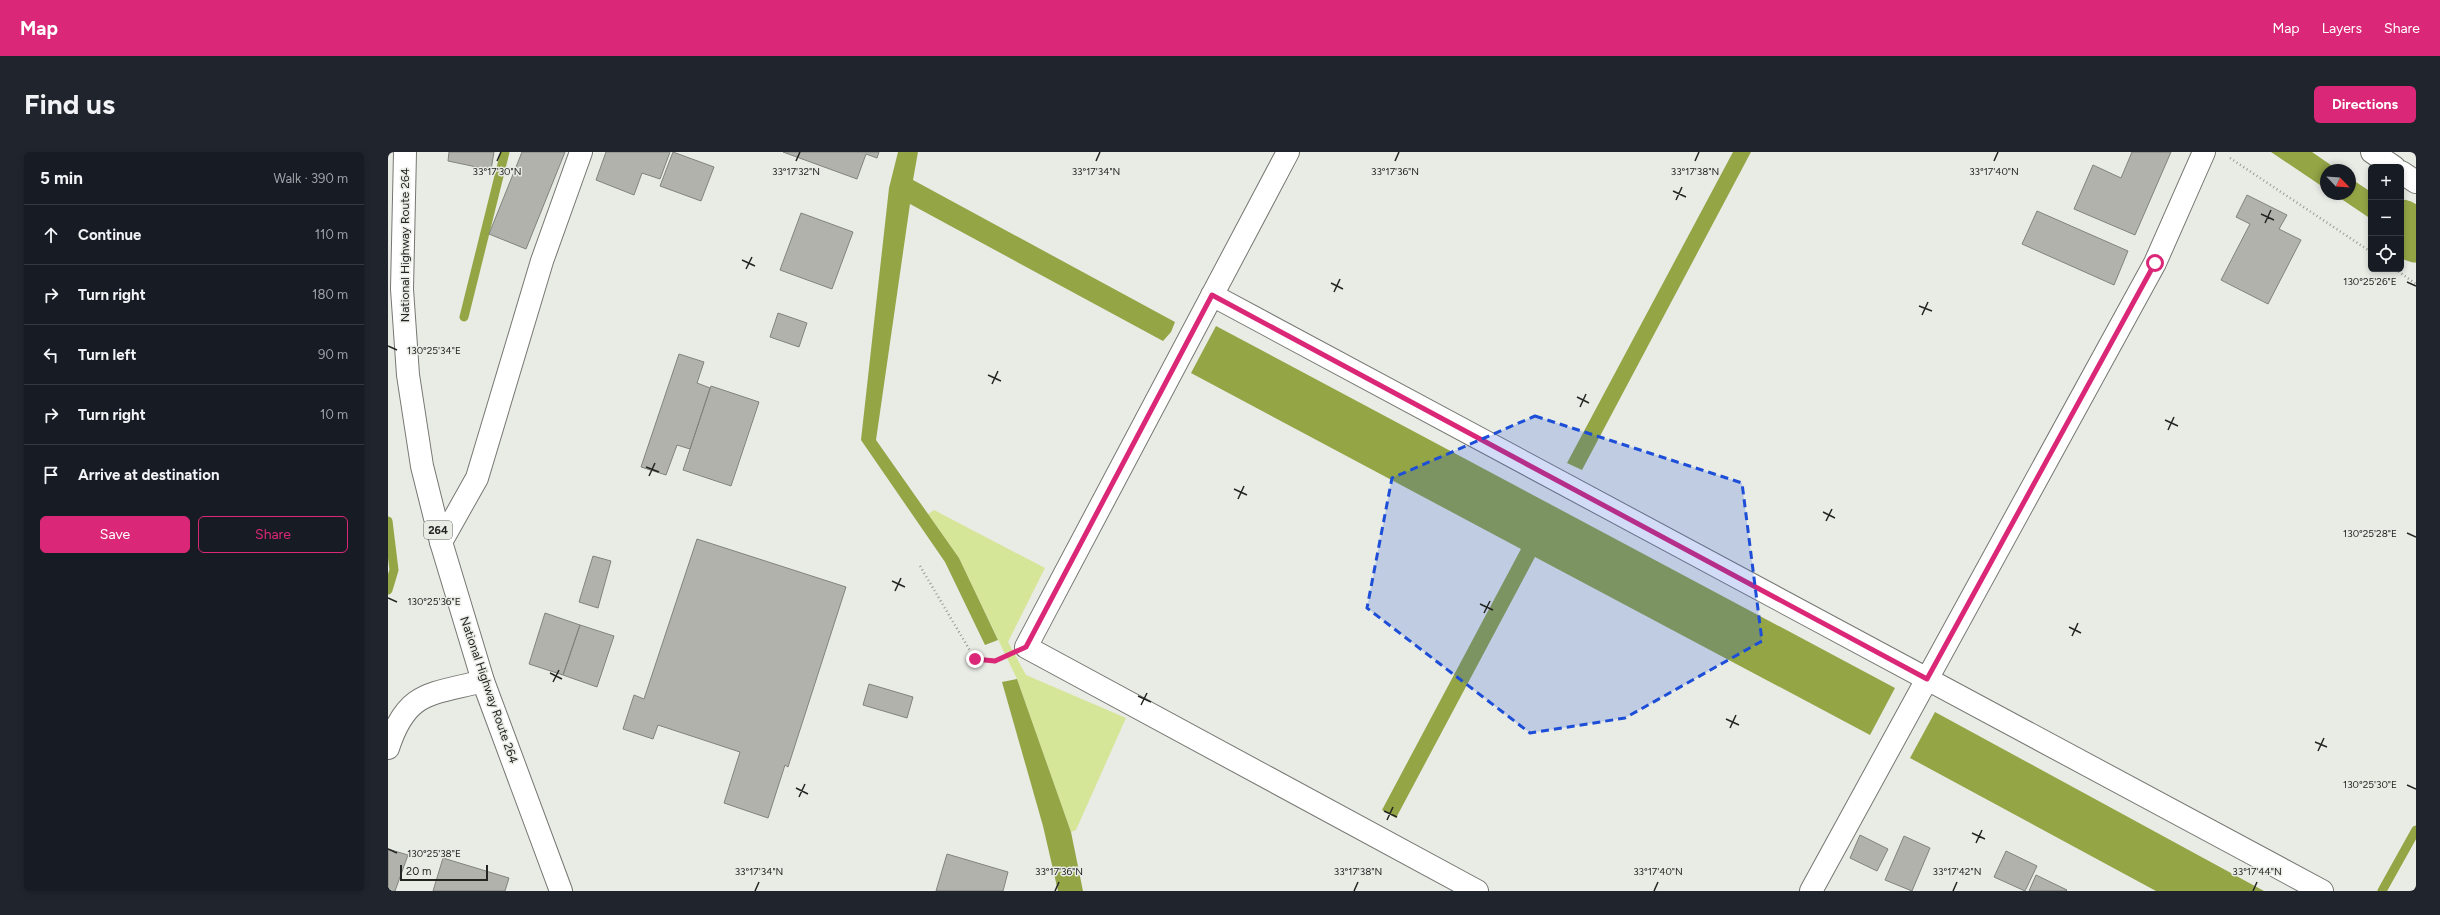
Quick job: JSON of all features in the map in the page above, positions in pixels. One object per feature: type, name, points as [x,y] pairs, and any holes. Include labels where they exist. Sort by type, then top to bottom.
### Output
[{"type":"main road","name":"National Highway Route 264","points":[[405,152],[395,289],[422,466],[441,542],[483,681],[561,891]]},
{"type":"main road","points":[[441,542],[477,478],[542,261],[581,152]]},
{"type":"main road","points":[[1288,152],[1026,647],[1477,891]]},
{"type":"main road","points":[[1811,891],[2155,263],[2204,152]]},
{"type":"main road","points":[[2372,152],[2390,164]]},
{"type":"main road","points":[[2404,174],[2416,182]]},
{"type":"main road","points":[[1212,295],[2322,891]]},
{"type":"main road","points":[[388,748],[405,711],[420,698],[483,681]]},
{"type":"path","points":[[2227,156],[2368,250]]},
{"type":"path","points":[[2399,272],[2416,284]]},
{"type":"path","points":[[920,566],[975,659],[995,661],[1026,647]]},
{"type":"highlighted area","points":[[1535,416],[1742,483],[1762,641],[1625,718],[1530,733],[1367,608],[1392,478]]},
{"type":"shaded area","points":[[898,152],[918,152],[913,180],[1175,322],[1171,332],[1163,341],[910,204],[876,440],[959,558],[998,640],[985,645],[945,562],[861,440],[889,188]]},
{"type":"shaded area","points":[[1733,152],[1751,152],[1582,470],[1567,463]]},
{"type":"shaded area","points":[[2271,152],[2312,152],[2329,164],[2320,164],[2320,185]]},
{"type":"shaded area","points":[[2356,182],[2368,190],[2368,217],[2343,200],[2356,200]]},
{"type":"shaded area","points":[[2404,214],[2412,219],[2406,242],[2404,241]]},
{"type":"shaded area","points":[[1216,326],[1895,688],[1870,735],[1535,557],[1396,818],[1382,810],[1521,549],[1191,373]]},
{"type":"shaded area","points":[[934,510],[1045,568],[1008,642],[1026,675],[1126,718],[1076,830],[1071,832],[1017,679],[959,558],[928,514]]},
{"type":"shaded area","points":[[1017,679],[1071,832],[1083,891],[1058,891],[1043,826],[1002,682]]},
{"type":"shaded area","points":[[1935,712],[2264,891],[2156,891],[1910,758]]},
{"type":"building","points":[[449,152],[494,152],[491,170],[448,161]]},
{"type":"building","points":[[522,152],[565,152],[526,249],[489,234]]},
{"type":"building","points":[[606,152],[670,152],[660,179],[642,173],[634,195],[596,180]]},
{"type":"building","points":[[673,152],[714,167],[701,201],[660,186]]},
{"type":"building","points":[[783,152],[879,152],[877,158],[866,154],[857,179]]},
{"type":"building","points":[[2132,152],[2171,152],[2135,235],[2074,209],[2093,165],[2121,178]]},
{"type":"building","points":[[2247,195],[2287,215],[2279,229],[2301,240],[2268,304],[2221,280],[2250,224],[2236,217]]},
{"type":"building","points":[[2037,211],[2128,251],[2114,285],[2022,244]]},
{"type":"building","points":[[801,213],[853,232],[832,289],[780,270]]},
{"type":"building","points":[[778,313],[807,323],[799,347],[770,337]]},
{"type":"building","points":[[679,354],[704,362],[697,383],[710,388],[690,449],[677,445],[666,475],[641,467]]},
{"type":"building","points":[[711,386],[759,402],[731,486],[683,470]]},
{"type":"building","points":[[697,539],[846,587],[788,767],[785,765],[768,818],[724,803],[740,752],[658,725],[653,739],[623,729],[634,695],[644,699]]},
{"type":"building","points":[[593,556],[611,561],[598,608],[579,602]]},
{"type":"building","points":[[545,613],[580,625],[563,675],[529,664]]},
{"type":"building","points":[[580,625],[614,636],[597,687],[563,675]]},
{"type":"building","points":[[869,684],[913,697],[907,718],[863,705]]},
{"type":"building","points":[[1860,835],[1888,849],[1877,871],[1850,858]]},
{"type":"building","points":[[1904,836],[1930,848],[1912,891],[1885,880]]},
{"type":"building","points":[[388,849],[408,855],[395,891],[388,891]]},
{"type":"building","points":[[2006,851],[2037,866],[2025,891],[1994,877]]},
{"type":"building","points":[[947,854],[1008,872],[1003,891],[936,891]]},
{"type":"building","points":[[443,858],[509,878],[505,891],[433,891]]},
{"type":"building","points":[[2036,875],[2067,890],[2029,891]]},
{"type":"waterway","points":[[464,317],[505,152]]},
{"type":"waterway","points":[[2404,228],[2416,236]]},
{"type":"waterway","points":[[388,521],[394,570],[388,590]]},
{"type":"waterway","points":[[2382,891],[2416,830]]},
{"type":"route","points":[[975,659],[995,661],[1026,647],[1212,295],[1927,679],[2155,263]]}]
